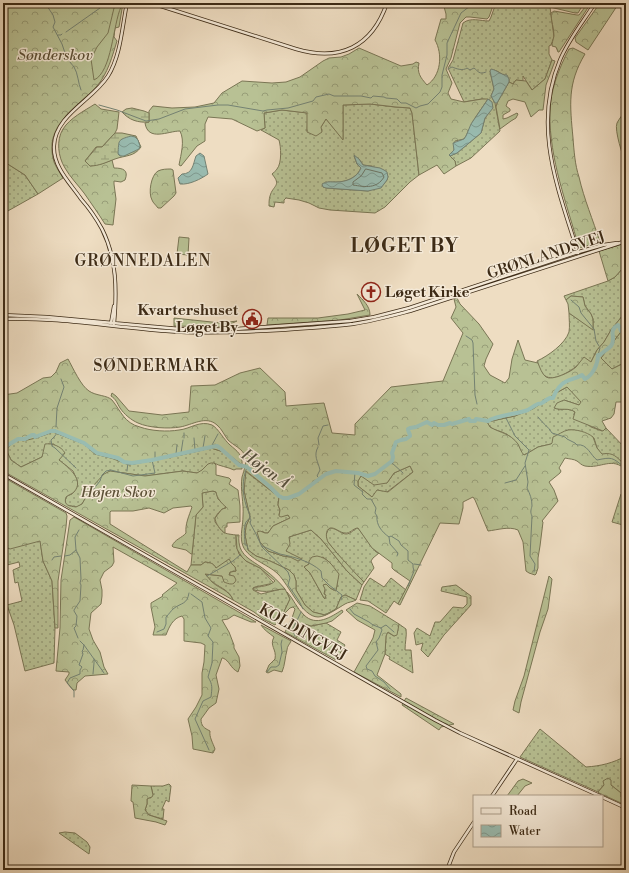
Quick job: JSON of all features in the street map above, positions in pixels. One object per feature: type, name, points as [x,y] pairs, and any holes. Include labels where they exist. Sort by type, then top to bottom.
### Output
[{"type":"street","points":[[112,324],[116,284],[112,254],[106,237],[97,221],[61,171],[56,158],[54,146],[56,136],[62,124],[97,90],[109,74],[118,50],[127,3]]},
{"type":"street","points":[[151,3],[296,49],[325,54],[345,50],[363,40],[376,27],[387,3]]},
{"type":"street","points":[[578,254],[559,191],[550,152],[547,130],[547,112],[554,76],[560,60],[569,42],[595,3]]},
{"type":"street","name":"GRØNLANDSVEJ","points":[[3,318],[217,330],[360,320],[409,308],[603,245],[626,241]]},
{"type":"street","name":"GRØNLANDSVEJ","points":[[3,315],[47,317],[112,324]]},
{"type":"street","name":"KOLDINGVEJ","points":[[3,474],[435,720],[460,733],[599,795]]},
{"type":"street","points":[[493,795],[517,759]]},
{"type":"street","name":"KOLDINGVEJ","points":[[603,797],[626,808]]},
{"type":"street","points":[[447,870],[454,852],[473,824]]},
{"type":"green space","name":"Sønderskov","points":[[3,3],[123,3],[119,27],[115,28],[114,37],[117,41],[104,76],[97,86],[71,110],[57,128],[53,138],[52,149],[54,162],[63,178],[38,194],[25,175],[3,161]]},
{"type":"green space","points":[[443,3],[494,3],[487,19],[466,17],[460,23],[451,58],[446,69],[452,83],[448,93],[451,99],[464,102],[488,99],[475,118],[464,139],[455,141],[454,150],[449,155],[455,161],[456,166],[444,174],[437,165],[419,175],[412,113],[410,108],[370,104],[343,105],[343,140],[326,119],[321,127],[322,132],[316,136],[307,132],[307,113],[282,110],[264,113],[265,128],[257,131],[232,119],[208,117],[205,124],[205,141],[197,146],[181,166],[179,165],[182,152],[182,139],[180,131],[154,134],[147,129],[145,123],[149,122],[149,111],[153,106],[172,108],[195,107],[214,103],[222,93],[242,81],[272,83],[286,82],[300,77],[329,58],[341,57],[359,48],[401,66],[416,62],[419,63],[418,70],[427,85],[432,81],[438,70],[440,58],[438,46],[435,40],[441,19],[446,19]]},
{"type":"green space","points":[[496,3],[535,3],[550,7],[554,37],[551,45],[549,46],[549,54],[552,60],[545,79],[532,90],[523,76],[523,81],[516,80],[513,84],[509,82],[509,79],[497,71],[490,71],[494,89],[491,96],[495,103],[500,131],[471,158],[456,166],[455,161],[450,156],[457,153],[481,133],[490,100],[482,99],[464,102],[448,68],[453,60],[463,23],[469,20],[489,21]]},
{"type":"green space","points":[[535,3],[584,3],[578,13],[575,13]]},
{"type":"green space","points":[[588,3],[591,3],[558,52],[556,47],[552,46],[554,36],[551,13],[554,11],[579,15]]},
{"type":"green space","points":[[600,3],[619,3],[588,50],[576,42],[575,38]]},
{"type":"green space","points":[[117,6],[121,7],[105,68],[94,80],[91,59],[97,47],[108,33],[114,8]]},
{"type":"green space","points":[[573,48],[585,54],[575,75],[571,95],[571,115],[575,158],[583,193],[600,242],[579,248],[560,181],[552,147],[550,130],[550,105],[553,88],[565,56],[569,49]]},
{"type":"green space","points":[[552,60],[555,61],[546,85],[543,110],[539,110],[531,117],[525,102],[513,99],[508,101],[506,106],[510,109],[510,111],[503,115],[503,119],[517,113],[518,114],[516,118],[500,129],[496,107],[509,82],[513,84],[516,80],[526,81],[532,90],[545,79]]},
{"type":"green space","points":[[95,104],[101,109],[119,112],[117,129],[115,133],[102,147],[96,147],[85,161],[90,166],[112,160],[114,168],[120,168],[126,172],[125,180],[121,182],[114,181],[116,199],[113,225],[105,224],[67,171],[59,154],[59,138],[63,129],[73,118]]},
{"type":"green space","points":[[370,104],[410,108],[412,113],[419,175],[385,207],[375,213],[330,210],[319,208],[299,200],[286,198],[284,203],[275,202],[274,207],[269,206],[271,192],[277,183],[272,174],[279,166],[281,151],[279,140],[261,130],[265,128],[264,113],[282,110],[308,113],[307,131],[321,127],[326,119],[343,139],[343,105]],"holes":[[[354,156],[359,159],[363,165],[372,166],[388,176],[383,185],[368,191],[323,187],[328,182],[343,181],[355,176],[361,168],[357,164]]]},
{"type":"green space","points":[[132,108],[149,113],[149,122],[134,120],[122,112],[126,109]]},
{"type":"green space","points":[[626,110],[626,164],[619,144],[616,126]]},
{"type":"green space","points":[[115,133],[136,136],[141,147],[136,153],[100,165],[90,166],[85,161],[97,147],[102,147]]},
{"type":"green space","points":[[3,161],[25,175],[38,194],[6,212],[3,216]]},
{"type":"green space","points":[[163,169],[173,170],[176,193],[161,208],[158,208],[153,202],[150,193],[152,180],[158,171]]},
{"type":"green space","points":[[179,237],[189,238],[188,255],[177,254]]},
{"type":"green space","points":[[626,243],[626,271],[622,269],[615,277],[608,281],[599,251]]},
{"type":"green space","points":[[622,269],[626,271],[626,310],[597,350],[591,362],[580,364],[557,377],[552,378],[545,376],[539,368],[537,361],[556,349],[564,341],[569,332],[569,313],[593,329],[593,319],[585,306],[583,297],[571,296],[566,300],[564,296],[608,281],[615,277]]},
{"type":"green space","points":[[357,294],[364,301],[370,315],[340,320],[267,325],[268,318],[318,318],[365,310]]},
{"type":"green space","points":[[571,296],[583,297],[585,306],[593,319],[593,330],[569,313],[566,300]]},
{"type":"green space","points":[[457,298],[460,304],[479,324],[493,344],[484,366],[490,375],[505,383],[509,378],[512,359],[518,340],[525,360],[538,363],[542,373],[546,377],[557,377],[574,369],[584,357],[591,362],[597,350],[626,310],[626,325],[601,358],[612,369],[622,364],[626,350],[626,400],[623,402],[616,402],[614,414],[611,418],[602,421],[606,428],[603,431],[573,419],[575,412],[567,409],[554,408],[557,403],[564,400],[579,405],[581,402],[567,387],[533,409],[515,416],[487,422],[490,427],[508,435],[515,440],[524,455],[538,447],[551,444],[553,437],[562,432],[574,430],[591,435],[597,448],[602,454],[612,454],[626,465],[626,470],[621,466],[611,463],[596,466],[585,466],[576,460],[565,458],[559,468],[561,471],[560,473],[549,482],[558,501],[542,521],[538,568],[535,575],[526,571],[523,542],[518,530],[507,528],[488,531],[473,497],[463,502],[459,524],[440,523],[400,605],[398,604],[410,581],[394,570],[392,568],[392,563],[372,548],[358,528],[347,533],[343,533],[334,528],[330,528],[327,530],[326,536],[328,542],[336,552],[364,582],[362,585],[347,571],[321,539],[311,530],[289,537],[290,544],[286,551],[302,559],[298,561],[290,557],[268,551],[260,542],[257,532],[260,531],[268,533],[273,526],[290,518],[288,515],[281,517],[279,516],[279,497],[246,471],[244,491],[250,517],[246,526],[245,535],[248,550],[256,556],[289,570],[294,575],[296,590],[305,605],[313,612],[325,615],[336,609],[341,597],[345,595],[356,600],[346,603],[325,616],[312,616],[296,600],[274,570],[252,557],[244,548],[241,537],[243,519],[242,477],[246,461],[242,451],[228,440],[220,428],[213,422],[204,421],[170,428],[148,426],[138,423],[128,417],[111,396],[112,393],[116,396],[129,411],[162,415],[189,412],[191,386],[215,385],[240,373],[260,368],[285,392],[286,406],[324,403],[332,433],[355,435],[355,424],[391,387],[443,381],[463,333],[451,318],[456,307],[454,299]],"holes":[[[410,466],[413,472],[388,492],[377,490],[372,497],[358,486],[358,481],[361,476],[374,485],[387,483],[394,473]]]},
{"type":"green space","points":[[174,318],[221,323],[237,321],[224,327],[174,326]]},
{"type":"green space","points":[[626,325],[626,350],[622,364],[612,369],[601,358]]},
{"type":"green space","points":[[68,359],[86,389],[92,393],[112,400],[126,420],[130,423],[144,428],[164,431],[174,431],[203,424],[212,425],[242,458],[242,465],[227,453],[211,448],[129,465],[95,454],[84,444],[53,432],[23,441],[17,440],[6,449],[11,460],[21,467],[42,457],[45,444],[51,444],[61,448],[65,453],[59,460],[74,474],[78,483],[74,492],[66,497],[65,502],[68,505],[76,507],[82,504],[92,487],[104,474],[110,471],[145,476],[183,471],[197,473],[208,464],[214,463],[216,465],[216,475],[229,478],[231,480],[229,484],[238,490],[240,522],[227,523],[225,533],[223,532],[217,524],[215,518],[222,509],[226,507],[222,504],[216,492],[213,491],[202,493],[203,507],[196,515],[192,554],[186,550],[172,546],[186,533],[191,506],[173,508],[164,513],[149,508],[133,511],[111,511],[110,524],[187,572],[191,565],[201,565],[205,562],[214,565],[216,568],[229,559],[236,571],[230,572],[229,575],[234,576],[236,580],[233,584],[224,582],[222,576],[205,574],[212,582],[227,592],[233,600],[3,471],[3,395],[17,393],[43,378],[51,377],[56,372],[60,363]]},
{"type":"green space","points":[[567,387],[582,402],[579,405],[564,400],[558,410],[571,410],[575,412],[574,415],[591,427],[602,431],[606,428],[626,449],[626,465],[612,455],[602,455],[597,448],[594,438],[582,432],[572,430],[568,430],[551,444],[538,447],[525,455],[522,455],[519,447],[512,438],[491,428],[487,422],[515,416]]},
{"type":"green space","points":[[53,432],[84,444],[95,454],[111,458],[181,455],[211,448],[227,453],[242,465],[242,469],[234,470],[214,463],[197,473],[183,471],[145,476],[110,471],[92,487],[82,504],[77,507],[66,505],[65,500],[67,496],[72,494],[77,487],[77,480],[73,471],[59,460],[54,444],[48,444],[42,457],[21,467],[11,460],[5,449],[17,440],[36,438]]},
{"type":"green space","points":[[410,466],[413,472],[387,492],[372,497],[358,486],[358,481],[361,476],[387,483],[394,473]]},
{"type":"green space","points":[[245,471],[279,497],[279,515],[288,515],[290,518],[273,526],[268,533],[262,531],[260,542],[268,551],[290,557],[286,551],[289,537],[311,530],[321,539],[347,571],[362,585],[356,600],[345,595],[341,597],[336,609],[325,615],[313,612],[305,605],[296,590],[294,575],[289,570],[256,556],[248,550],[245,535],[246,526],[250,517],[244,491]],"holes":[[[323,557],[338,574],[337,587],[334,590],[326,584],[323,585],[325,591],[324,598],[310,573],[304,567],[309,563]]]},
{"type":"green space","name":"Højen Skov","points":[[3,477],[66,513],[66,527],[58,581],[58,628],[55,628],[52,581],[43,561],[40,541],[10,549],[6,547],[3,549]]},
{"type":"green space","points":[[212,491],[216,492],[218,499],[226,507],[217,515],[215,522],[223,532],[236,535],[236,545],[239,554],[246,561],[260,568],[274,583],[255,587],[253,590],[261,594],[285,589],[290,599],[282,616],[275,625],[233,600],[228,592],[211,581],[205,574],[222,576],[229,575],[230,572],[236,571],[232,564],[216,568],[214,565],[205,562],[201,565],[191,565],[196,515],[203,507],[202,493]]},
{"type":"green space","points":[[621,494],[624,494],[626,501],[623,525],[612,522]]},
{"type":"green space","points":[[74,517],[256,622],[251,622],[234,615],[228,619],[222,620],[229,632],[234,648],[239,657],[240,666],[238,672],[233,669],[225,659],[222,658],[216,675],[219,689],[216,703],[209,708],[201,719],[203,726],[210,731],[215,749],[213,753],[193,749],[188,719],[202,695],[202,673],[205,645],[201,643],[184,641],[184,619],[182,616],[174,621],[166,635],[153,635],[155,627],[151,603],[163,596],[162,595],[177,583],[113,547],[114,562],[112,566],[104,572],[100,580],[102,590],[101,604],[91,613],[89,629],[108,674],[85,676],[77,683],[76,690],[73,690],[65,680],[69,672],[56,671],[60,628],[61,580],[70,520]]},
{"type":"green space","points":[[330,528],[346,534],[358,528],[376,552],[379,553],[371,561],[374,568],[364,582],[345,563],[327,541],[326,535]]},
{"type":"green space","points":[[236,535],[239,535],[240,548],[246,556],[271,575],[285,589],[267,591],[254,590],[253,588],[267,585],[275,581],[260,568],[246,561],[242,557],[237,549]]},
{"type":"green space","points":[[40,540],[43,561],[52,581],[55,628],[54,663],[25,671],[14,625],[7,605],[22,601],[18,582],[15,583],[13,570],[20,567],[19,562],[3,566],[3,549],[6,547],[8,548]]},
{"type":"green space","points":[[317,556],[327,560],[339,574],[336,591],[326,584],[323,585],[325,589],[324,594],[326,595],[325,599],[310,573],[304,567],[309,564],[312,557]]},
{"type":"green space","points":[[549,576],[552,579],[548,609],[540,632],[519,713],[513,710],[524,676]]},
{"type":"green space","points":[[370,578],[384,587],[391,578],[406,590],[398,604],[394,601],[386,613],[368,601],[360,600],[364,587]]},
{"type":"green space","points":[[456,585],[471,596],[471,605],[444,635],[428,657],[421,650],[423,643],[416,645],[414,633],[417,628],[430,636],[435,622],[440,622],[453,607],[463,608],[467,604],[467,597],[441,591],[442,587]]},
{"type":"green space","points":[[287,592],[297,607],[309,619],[318,621],[323,620],[342,610],[343,612],[332,621],[326,623],[311,626],[305,624],[296,638],[285,632],[295,609],[293,607],[290,608],[282,616],[290,599]]},
{"type":"green space","points":[[357,603],[370,606],[399,624],[397,635],[394,636],[388,632],[386,636],[385,654],[377,675],[401,694],[401,697],[354,672],[373,638],[375,630],[357,620],[346,610]]},
{"type":"green space","points":[[305,623],[311,626],[326,623],[341,632],[337,640],[345,645],[336,660],[296,638]]},
{"type":"green space","points":[[399,624],[406,629],[405,650],[411,650],[413,673],[389,659],[390,657],[385,654],[387,632],[394,636],[396,635]]},
{"type":"green space","points":[[261,625],[291,641],[287,647],[282,672],[274,670],[268,673],[266,672],[269,665],[275,659],[272,643],[274,637]]},
{"type":"green space","points":[[406,698],[454,724],[441,727],[439,730],[402,705]]},
{"type":"green space","points":[[540,729],[586,767],[607,764],[626,756],[626,795],[620,797],[621,793],[611,785],[604,785],[598,792],[520,757]]},
{"type":"green space","points":[[608,778],[611,780],[611,785],[621,793],[621,797],[626,795],[626,803],[621,803],[598,792],[604,785],[603,781]]},
{"type":"green space","points":[[523,779],[532,783],[525,786],[518,795],[508,795],[518,781]]},
{"type":"green space","points":[[169,784],[171,786],[169,802],[166,800],[162,809],[164,809],[163,819],[149,815],[145,810],[147,799],[153,795],[151,786],[163,786]]},
{"type":"green space","points":[[132,785],[151,786],[153,795],[147,799],[145,810],[149,815],[167,821],[165,825],[135,818],[133,802],[131,801]]},
{"type":"green space","points":[[59,833],[75,833],[87,842],[90,847],[89,854]]},
{"type":"water","points":[[491,69],[507,75],[509,79],[509,82],[497,103],[495,103],[491,96],[494,89],[490,71]]},
{"type":"water","points":[[488,99],[492,102],[493,108],[485,118],[481,133],[457,153],[450,156],[449,155],[454,150],[453,143],[464,139],[471,124]]},
{"type":"water","points":[[131,136],[138,140],[140,146],[139,149],[124,156],[120,156],[118,154],[118,146],[120,141]]},
{"type":"water","points":[[200,153],[204,156],[208,174],[187,184],[180,184],[178,178],[190,170],[196,156]]},
{"type":"water","points":[[354,155],[363,165],[380,168],[387,172],[387,180],[381,188],[368,191],[323,187],[322,184],[325,182],[344,181],[351,179],[357,174],[361,168],[357,164]]},
{"type":"waterway","points":[[99,105],[146,121],[159,119],[185,109],[218,105],[228,105],[263,111],[288,108],[313,101],[316,97],[329,94],[334,96],[361,96],[371,98],[373,96],[397,99],[401,103],[406,103],[416,108],[428,104],[440,92],[447,55],[447,43],[461,13],[474,3]]},
{"type":"waterway","points":[[47,6],[53,15],[55,22],[53,27],[65,53],[75,69],[81,90]]},
{"type":"waterway","points":[[66,32],[100,8]]},
{"type":"waterway","points":[[58,35],[62,34]]},
{"type":"waterway","points":[[448,69],[452,67],[462,70],[467,68],[470,70],[474,68],[480,73],[486,72]]},
{"type":"waterway","points":[[571,300],[579,307],[581,313],[594,329],[596,341],[599,346]]},
{"type":"waterway","name":"Højen Å","points":[[3,448],[18,439],[25,439],[32,435],[35,437],[51,431],[55,431],[84,443],[97,453],[118,458],[124,462],[132,463],[217,446],[239,465],[247,467],[279,496],[288,498],[299,494],[326,474],[336,471],[358,473],[368,476],[375,474],[392,461],[392,453],[396,442],[410,436],[408,429],[410,428],[427,422],[432,425],[434,423],[444,425],[469,419],[470,421],[475,421],[476,419],[488,421],[500,416],[526,411],[549,398],[553,398],[564,382],[582,375],[585,379],[588,377],[593,372],[598,355],[600,355],[613,343],[613,330],[615,327],[618,325],[621,331],[626,327]]},
{"type":"waterway","points":[[466,336],[472,340],[473,343],[475,395],[477,404]]},
{"type":"waterway","name":"Højen Å","points":[[598,355],[600,348]]},
{"type":"waterway","points":[[56,427],[57,408],[64,387],[61,379]]},
{"type":"waterway","points":[[505,416],[515,436],[529,450],[525,463],[528,482],[527,488],[532,503],[530,556],[535,564],[534,572]]},
{"type":"waterway","points":[[538,417],[552,433],[565,437],[577,445],[584,446],[597,460],[606,458],[612,459],[624,467]]},
{"type":"waterway","points":[[319,445],[318,438],[323,426],[328,425]]},
{"type":"waterway","points":[[58,432],[51,440],[52,446],[76,468]]},
{"type":"waterway","points":[[184,433],[184,438]]},
{"type":"waterway","points":[[211,447],[218,434]]},
{"type":"waterway","points":[[203,448],[205,436]]},
{"type":"waterway","points":[[194,438],[195,450]]},
{"type":"waterway","points":[[181,453],[183,440]]},
{"type":"waterway","points":[[176,454],[177,445]]},
{"type":"waterway","points":[[318,447],[316,456],[320,470],[317,476],[319,478]]},
{"type":"waterway","name":"Højen Å","points":[[155,452],[155,459]]},
{"type":"waterway","points":[[90,498],[92,491],[106,471],[111,470],[133,476],[155,473],[152,460]]},
{"type":"waterway","points":[[127,471],[128,462]]},
{"type":"waterway","points":[[391,462],[403,473]]},
{"type":"waterway","points":[[505,483],[516,480],[525,466]]},
{"type":"waterway","points":[[247,467],[244,477],[243,491],[246,507],[250,514],[244,531],[245,545],[247,545],[248,549]]},
{"type":"waterway","points":[[355,472],[354,485],[363,492],[362,494],[367,499],[371,499],[376,508],[375,513],[380,528],[389,537],[391,536],[399,541],[408,551],[408,560],[413,564],[414,571],[408,586]]},
{"type":"waterway","points":[[250,518],[250,523],[262,547],[288,572],[290,578],[288,585],[303,609]]},
{"type":"waterway","points":[[78,638],[74,628],[76,626],[77,616],[74,610],[80,601],[80,558],[76,550],[75,537],[79,530]]},
{"type":"waterway","points":[[389,537],[390,544],[398,553],[397,556]]},
{"type":"waterway","points":[[262,546],[280,554],[302,560],[317,568],[321,571],[322,578],[342,595],[341,600]]},
{"type":"waterway","points":[[65,556],[70,555],[76,550]]},
{"type":"waterway","points":[[207,576],[233,561],[240,555]]},
{"type":"waterway","points":[[52,560],[54,557],[61,556]]},
{"type":"waterway","points":[[414,564],[421,565]]},
{"type":"waterway","points":[[157,632],[164,629],[166,617],[173,609],[187,600],[189,593]]},
{"type":"waterway","points":[[191,594],[202,602],[205,618],[211,628],[208,636],[213,642],[212,663],[208,677],[212,687],[211,697],[203,701],[195,719],[209,750]]},
{"type":"waterway","points":[[350,609],[354,614],[381,628],[382,630],[376,642],[378,650],[366,666],[367,669],[372,671],[375,676],[384,682],[390,689]]},
{"type":"waterway","points":[[295,636],[293,629],[301,612]]},
{"type":"waterway","points":[[381,628],[386,625],[394,632]]},
{"type":"waterway","points":[[267,672],[271,667],[276,667],[279,665],[282,652],[282,640]]},
{"type":"waterway","points":[[80,641],[104,673]]},
{"type":"waterway","points":[[74,697],[74,691],[67,683],[70,678],[80,674],[82,667],[79,665],[83,654],[82,651],[84,645]]},
{"type":"waterway","points":[[93,674],[94,659]]},
{"type":"place","name":"Løget Kirke","points":[[371,292]]},
{"type":"place","name":"Kvartershuset Løget By","points":[[252,319]]},
{"type":"district","name":"LØGET BY","points":[[405,245]]},
{"type":"district","name":"GRØNNEDALEN","points":[[143,260]]},
{"type":"district","name":"SØNDERMARK","points":[[156,365]]}]
